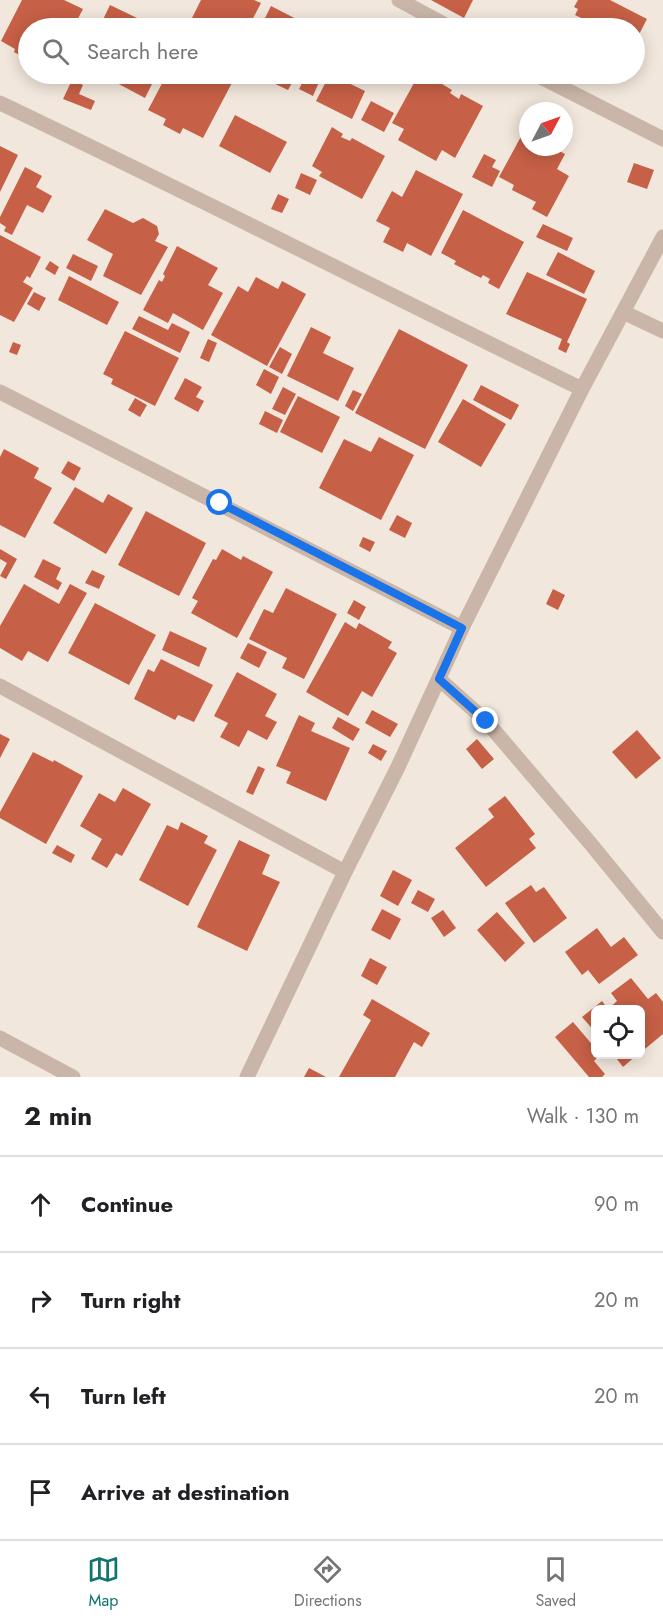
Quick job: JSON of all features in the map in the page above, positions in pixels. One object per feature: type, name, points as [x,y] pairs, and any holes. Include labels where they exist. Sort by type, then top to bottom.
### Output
[{"type":"street","points":[[399,0],[432,18]]},
{"type":"street","points":[[555,84],[663,139]]},
{"type":"street","points":[[0,103],[582,389]]},
{"type":"street","points":[[247,1077],[398,766],[462,628],[582,389],[663,237]]},
{"type":"street","points":[[623,312],[663,331]]},
{"type":"street","points":[[0,392],[462,628]]},
{"type":"street","points":[[439,679],[486,721],[663,932]]},
{"type":"street","points":[[0,686],[345,872]]},
{"type":"street","points":[[0,1038],[73,1077]]},
{"type":"building","points":[[22,0],[64,0],[83,9],[78,18],[18,18],[18,54],[14,52],[15,49],[1,41]]},
{"type":"building","points":[[201,0],[254,0],[261,3],[253,18],[192,18]]},
{"type":"building","points":[[431,0],[473,0],[464,18]]},
{"type":"building","points":[[578,0],[610,0],[647,19],[645,23],[645,18],[581,18],[575,15],[578,9],[574,7]]},
{"type":"building","points":[[110,5],[137,18],[104,18]]},
{"type":"building","points":[[271,6],[294,18],[265,18]]},
{"type":"building","points":[[70,84],[81,84],[83,85],[79,94],[95,101],[91,110],[63,99]]},
{"type":"building","points":[[119,84],[152,84],[145,98]]},
{"type":"building","points":[[162,84],[231,84],[203,138],[183,128],[180,134],[163,125],[166,119],[148,110]]},
{"type":"building","points":[[275,84],[291,84],[288,90]]},
{"type":"building","points":[[302,84],[318,84],[313,96],[299,89]]},
{"type":"building","points":[[325,84],[351,84],[365,91],[352,119],[316,101]]},
{"type":"building","points":[[413,84],[442,84],[452,90],[450,93],[459,99],[461,94],[483,106],[455,158],[442,150],[436,161],[398,140],[404,129],[392,123]]},
{"type":"building","points":[[371,101],[394,113],[384,132],[361,120]]},
{"type":"building","points":[[235,115],[287,142],[270,173],[219,146]]},
{"type":"building","points":[[332,127],[343,134],[341,137],[350,141],[352,138],[385,156],[362,199],[319,176],[322,172],[312,166]]},
{"type":"building","points":[[519,140],[519,156],[564,156],[557,169],[569,176],[547,217],[532,209],[536,202],[512,190],[514,185],[499,177]]},
{"type":"building","points":[[0,146],[18,155],[0,192]]},
{"type":"building","points":[[484,154],[496,160],[492,167],[500,171],[492,187],[472,177]]},
{"type":"building","points":[[634,163],[654,170],[647,189],[627,182]]},
{"type":"building","points":[[25,167],[42,176],[36,187],[52,196],[43,213],[27,205],[12,235],[4,231],[6,227],[0,223],[0,217]]},
{"type":"building","points":[[416,170],[463,194],[431,256],[407,243],[403,252],[383,242],[390,228],[376,221],[392,191],[402,197]]},
{"type":"building","points":[[301,173],[317,180],[310,195],[295,188]]},
{"type":"building","points":[[278,194],[289,199],[282,213],[271,209]]},
{"type":"building","points":[[105,209],[133,223],[143,218],[157,226],[159,234],[155,241],[168,247],[141,295],[103,276],[113,254],[87,240]]},
{"type":"building","points":[[463,210],[524,242],[499,289],[488,283],[490,279],[483,275],[481,278],[454,264],[456,261],[441,253]]},
{"type":"building","points":[[543,224],[573,238],[567,251],[536,237]]},
{"type":"building","points":[[0,235],[41,257],[30,278],[27,276],[23,282],[33,288],[14,322],[0,315]]},
{"type":"building","points":[[177,246],[218,268],[208,285],[223,293],[203,330],[173,313],[168,323],[143,310],[159,280],[162,282],[165,276],[163,274]]},
{"type":"building","points":[[558,252],[595,271],[584,294],[546,275]]},
{"type":"building","points":[[73,254],[98,266],[91,281],[66,268]]},
{"type":"building","points":[[50,261],[59,267],[55,275],[45,269]]},
{"type":"building","points":[[527,272],[587,299],[567,342],[570,344],[566,353],[558,349],[562,339],[506,314]]},
{"type":"building","points":[[69,276],[119,302],[107,325],[58,300]]},
{"type":"building","points":[[256,277],[278,289],[282,281],[306,294],[267,366],[211,335],[238,286],[248,292]]},
{"type":"building","points":[[34,292],[46,298],[39,311],[27,304]]},
{"type":"building","points":[[139,316],[168,330],[172,323],[190,332],[180,353],[132,329]]},
{"type":"building","points":[[311,327],[331,337],[323,353],[354,368],[338,401],[287,376]]},
{"type":"building","points":[[399,329],[468,365],[425,449],[355,413]]},
{"type":"building","points":[[125,331],[179,358],[155,406],[111,384],[113,379],[103,374]]},
{"type":"building","points":[[208,339],[217,343],[209,362],[200,358]]},
{"type":"building","points":[[13,342],[21,345],[17,355],[9,352]]},
{"type":"building","points":[[280,347],[292,354],[282,374],[269,367]]},
{"type":"building","points":[[264,369],[279,377],[271,394],[256,385]]},
{"type":"building","points":[[185,378],[202,387],[196,397],[204,401],[198,412],[174,399]]},
{"type":"building","points":[[481,385],[519,405],[511,420],[473,400]]},
{"type":"building","points":[[283,387],[296,394],[285,415],[272,409]]},
{"type":"building","points":[[353,390],[362,394],[353,411],[345,406]]},
{"type":"building","points":[[298,396],[340,417],[322,453],[280,432]]},
{"type":"building","points":[[135,398],[147,405],[140,417],[128,410]]},
{"type":"building","points":[[463,399],[506,424],[481,467],[438,442]]},
{"type":"building","points":[[265,411],[283,420],[277,433],[259,424]]},
{"type":"building","points":[[379,437],[414,455],[381,520],[319,488],[344,439],[371,452]]},
{"type":"building","points":[[4,449],[39,468],[34,478],[52,488],[25,538],[0,525],[0,457]]},
{"type":"building","points":[[68,461],[81,468],[74,481],[61,473]]},
{"type":"building","points":[[75,487],[103,503],[108,494],[133,508],[106,554],[53,523]]},
{"type":"building","points":[[146,511],[206,543],[179,596],[118,565]]},
{"type":"building","points":[[397,515],[412,523],[405,538],[389,530]]},
{"type":"building","points":[[363,537],[375,542],[370,552],[359,546]]},
{"type":"building","points":[[0,549],[17,559],[6,579],[0,576],[7,563],[0,559]]},
{"type":"building","points":[[222,549],[241,560],[243,556],[273,572],[237,638],[191,613],[198,601],[192,598],[213,559],[216,560]]},
{"type":"building","points":[[43,559],[61,568],[56,579],[62,583],[58,590],[34,577]]},
{"type":"building","points":[[92,570],[105,576],[99,589],[85,583]]},
{"type":"building","points":[[24,584],[59,604],[70,584],[87,593],[48,662],[28,651],[22,661],[0,648],[0,626]]},
{"type":"building","points":[[286,588],[337,614],[304,679],[282,668],[287,658],[249,639],[264,609],[273,613]]},
{"type":"building","points":[[553,589],[565,595],[558,610],[546,604]]},
{"type":"building","points":[[354,600],[366,607],[359,620],[347,613]]},
{"type":"building","points":[[95,603],[156,635],[129,685],[68,653]]},
{"type":"building","points":[[345,622],[356,629],[359,623],[392,642],[388,648],[397,653],[372,697],[362,691],[348,716],[306,692]]},
{"type":"building","points":[[170,631],[207,648],[199,667],[162,650]]},
{"type":"building","points":[[248,643],[267,652],[259,668],[240,658]]},
{"type":"building","points":[[161,659],[213,685],[194,722],[178,715],[175,720],[134,699],[148,669],[154,672]]},
{"type":"building","points":[[237,672],[277,694],[265,716],[277,722],[267,740],[248,730],[239,747],[220,737],[228,723],[214,716]]},
{"type":"building","points":[[372,710],[398,724],[390,737],[365,723]]},
{"type":"building","points":[[299,715],[315,723],[311,731],[350,748],[326,801],[286,783],[291,772],[276,766]]},
{"type":"building","points":[[338,717],[360,729],[353,741],[332,728]]},
{"type":"building","points":[[637,730],[661,758],[636,779],[612,752]]},
{"type":"building","points":[[0,734],[10,739],[0,758]]},
{"type":"building","points":[[477,739],[494,759],[482,769],[466,749]]},
{"type":"building","points":[[373,744],[387,751],[381,761],[368,753]]},
{"type":"building","points":[[33,752],[53,762],[54,760],[83,776],[46,844],[0,818],[0,812]]},
{"type":"building","points":[[258,766],[265,769],[253,795],[246,792]]},
{"type":"building","points":[[123,788],[151,804],[122,856],[116,853],[107,868],[91,859],[102,839],[80,826],[99,793],[115,802]]},
{"type":"building","points":[[505,796],[535,834],[529,839],[536,848],[486,887],[455,848],[494,817],[488,809]]},
{"type":"building","points":[[181,822],[208,836],[204,843],[217,850],[188,906],[139,880],[167,825],[178,830]]},
{"type":"building","points":[[239,840],[270,855],[262,874],[280,882],[247,951],[197,927]]},
{"type":"building","points":[[57,845],[75,855],[71,863],[52,853]]},
{"type":"building","points":[[393,870],[412,880],[398,906],[380,896]]},
{"type":"building","points":[[531,885],[536,892],[544,887],[567,918],[534,943],[505,903]]},
{"type":"building","points":[[418,890],[435,899],[428,912],[411,903]]},
{"type":"building","points":[[382,909],[401,919],[390,940],[371,930]]},
{"type":"building","points":[[443,910],[456,928],[444,937],[431,918]]},
{"type":"building","points":[[497,912],[525,943],[505,962],[477,930]]},
{"type":"building","points":[[597,928],[611,947],[624,937],[638,955],[599,984],[588,970],[582,975],[565,952]]},
{"type":"building","points":[[370,958],[387,967],[377,985],[361,976]]},
{"type":"building","points":[[631,978],[648,999],[656,993],[663,1002],[663,1034],[645,1049],[645,1005],[612,1005],[617,1001],[611,993]]},
{"type":"building","points":[[372,999],[430,1033],[422,1047],[414,1042],[395,1077],[339,1077],[371,1020],[363,1015]]},
{"type":"building","points":[[591,1010],[591,1027],[582,1017]]},
{"type":"building","points":[[573,1022],[591,1043],[591,1059],[596,1059],[594,1061],[605,1074],[602,1077],[589,1077],[555,1037]]},
{"type":"building","points":[[617,1059],[632,1059],[623,1067]]},
{"type":"building","points":[[309,1068],[326,1077],[304,1077]]},
{"type":"route","points":[[220,503],[462,628],[439,679],[486,721]]}]
